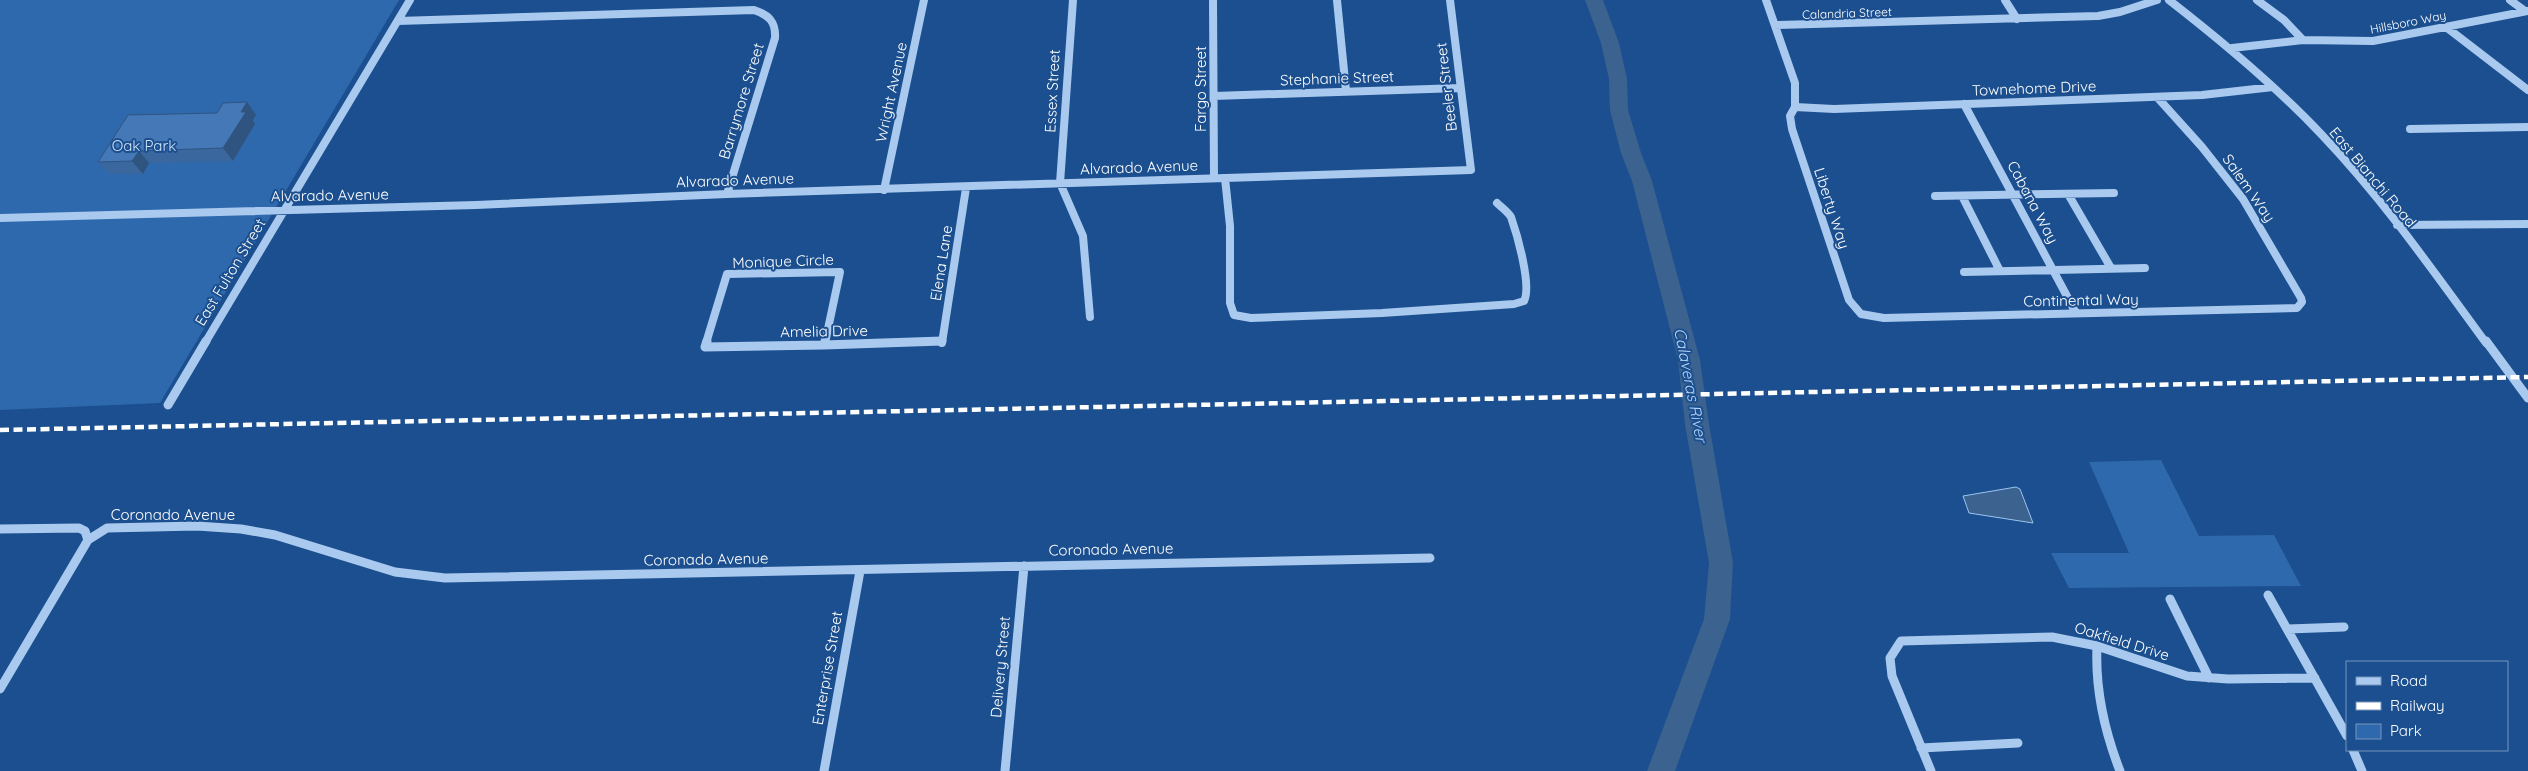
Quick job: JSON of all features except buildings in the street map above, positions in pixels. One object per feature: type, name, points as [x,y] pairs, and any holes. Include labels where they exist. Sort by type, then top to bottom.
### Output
[{"type":"street","name":"East Fulton Street","points":[[168,405],[410,0]]},
{"type":"street","points":[[398,21],[754,10],[756,0]]},
{"type":"street","name":"Wright Avenue","points":[[884,190],[924,0]]},
{"type":"street","name":"Essex Street","points":[[1060,183],[1073,0]]},
{"type":"street","name":"Fargo Street","points":[[1213,0],[1214,178]]},
{"type":"street","points":[[1337,0],[1346,91]]},
{"type":"street","name":"Beeler Street","points":[[1450,0],[1470,170]]},
{"type":"street","name":"Liberty Way","points":[[1766,0],[1795,83],[1796,107],[1790,116],[1792,129],[1849,300],[1861,314]]},
{"type":"street","points":[[2005,0],[2017,19]]},
{"type":"street","name":"Calandria Street","points":[[1775,25],[2098,16],[2120,12],[2157,0]]},
{"type":"street","name":"East Bianchi Road","points":[[2169,0],[2232,48],[2343,158],[2397,225],[2528,398]]},
{"type":"street","points":[[2258,0],[2284,20],[2303,40]]},
{"type":"street","points":[[2510,0],[2527,11]]},
{"type":"street","name":"Barrymore Street","points":[[727,194],[775,38],[774,22],[768,15],[754,10]]},
{"type":"street","name":"Hillsboro Way","points":[[2232,48],[2303,40],[2374,41],[2527,11]]},
{"type":"street","points":[[2446,27],[2528,90]]},
{"type":"street","name":"Townehome Drive","points":[[1796,107],[1834,108],[2157,97],[2222,94],[2273,87]]},
{"type":"street","name":"Stephanie Street","points":[[1214,96],[1460,88]]},
{"type":"street","name":"Salem Way","points":[[2157,97],[2202,147],[2254,214],[2301,298],[2300,305]]},
{"type":"street","name":"Cabana Way","points":[[1964,104],[2076,314]]},
{"type":"street","points":[[2410,129],[2528,127]]},
{"type":"street","name":"Alvarado Avenue","points":[[0,218],[604,201],[727,194],[966,188],[1060,183],[1470,170]]},
{"type":"street","points":[[1225,178],[1230,226],[1230,303],[1234,315],[1251,318],[1382,313],[1514,304],[1524,301],[1528,294],[1527,280],[1510,215],[1498,204]]},
{"type":"street","points":[[1060,183],[1063,197],[1079,224],[1087,267],[1090,317]]},
{"type":"street","name":"Elena Lane","points":[[942,342],[966,188]]},
{"type":"street","points":[[1936,196],[2114,193]]},
{"type":"street","points":[[2068,194],[2111,268]]},
{"type":"street","points":[[1962,196],[2000,271]]},
{"type":"street","points":[[2397,225],[2528,224]]},
{"type":"street","points":[[1964,272],[2144,268]]},
{"type":"street","name":"Monique Circle","points":[[706,347],[727,274],[840,272],[824,345]]},
{"type":"street","name":"Continental Way","points":[[1861,314],[1884,318],[2282,310],[2294,309],[2300,305]]},
{"type":"street","name":"Amelia Drive","points":[[706,347],[942,342]]},
{"type":"street","name":"Coronado Avenue","points":[[88,540],[107,528],[197,526],[241,529],[275,535],[395,572],[445,578],[1430,558]]},
{"type":"street","points":[[0,529],[79,528],[85,531],[88,540],[0,689]]},
{"type":"street","name":"Delivery Street","points":[[1005,771],[1024,566]]},
{"type":"street","name":"Enterprise Street","points":[[824,771],[860,570]]},
{"type":"street","points":[[2268,595],[2315,678],[2343,721]]},
{"type":"street","points":[[2170,599],[2209,678]]},
{"type":"street","points":[[2288,629],[2344,627]]},
{"type":"street","name":"Oakfield Drive","points":[[1921,748],[1894,682],[1890,664],[1893,650],[1901,641],[1914,639],[2052,636],[2097,646],[2161,669],[2187,676],[2209,678],[2315,678]]},
{"type":"street","points":[[2097,646],[2095,664],[2100,707],[2108,744],[2120,771]]},
{"type":"street","points":[[1930,771],[1921,748],[2018,743]]},
{"type":"street","points":[[2353,751],[2362,771]]},
{"type":"green space","name":"Oak Park","points":[[0,0],[399,0],[160,403],[0,410]]},
{"type":"green space","points":[[2161,460],[2199,536],[2274,535],[2301,586],[2069,588],[2051,553],[2129,553],[2089,462]]},
{"type":"shaded area","points":[[2016,487],[2020,489],[2033,523],[1969,513],[1963,496]]},
{"type":"waterway","name":"Calaveras River","points":[[1594,0],[1610,43],[1618,79],[1619,110],[1631,153],[1642,181],[1689,360],[1697,424],[1721,563],[1717,619],[1661,771]]},
{"type":"railway","points":[[0,430],[2528,377]]}]
